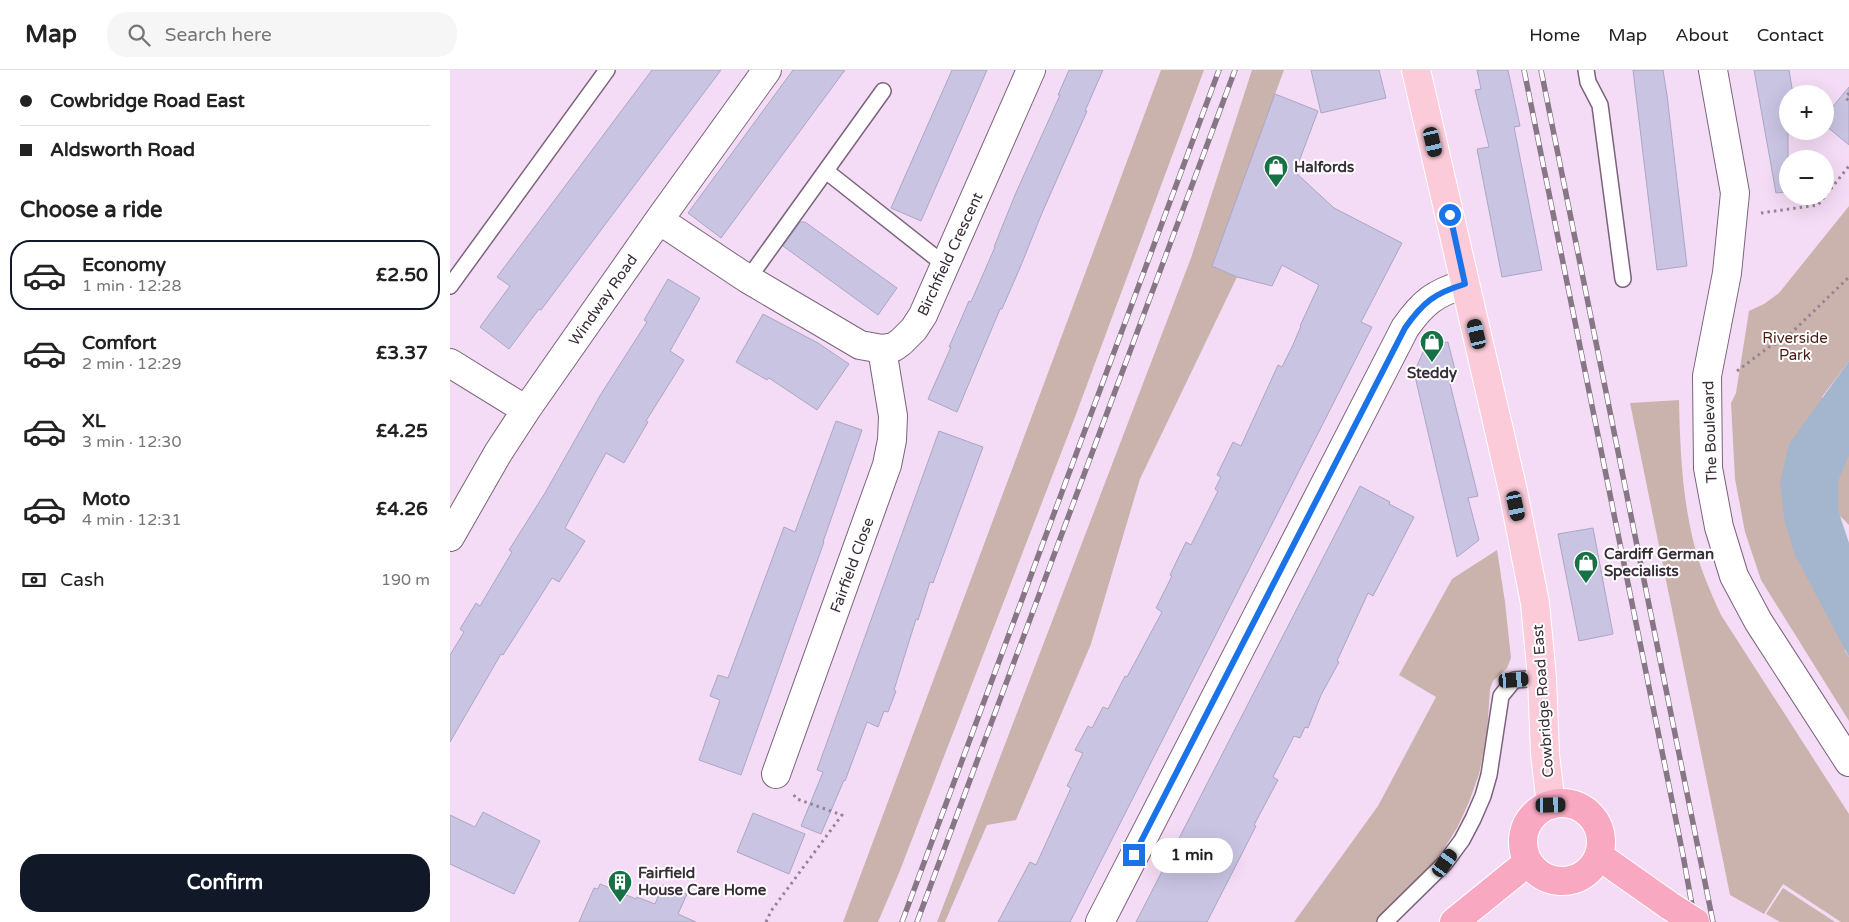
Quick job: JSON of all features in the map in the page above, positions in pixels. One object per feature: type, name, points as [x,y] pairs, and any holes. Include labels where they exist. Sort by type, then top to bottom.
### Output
[{"type":"highway","points":[[1571,804],[1583,809],[1599,828],[1601,841],[1600,856],[1590,870],[1579,878],[1566,881],[1552,880],[1539,874],[1528,862],[1523,848],[1524,834],[1529,821],[1539,810],[1551,805],[1571,804]]},
{"type":"highway","points":[[1600,856],[1695,922]]},
{"type":"highway","points":[[1454,922],[1528,862]]},
{"type":"main road","name":"Cowbridge Road East","points":[[1416,70],[1522,534],[1535,603],[1542,678],[1545,754],[1551,805]]},
{"type":"street","name":"Windway Road","points":[[450,537],[498,453],[526,410],[659,220],[768,70]]},
{"type":"street","name":"Birchfield Crescent","points":[[882,349],[894,347],[901,342],[914,329],[923,315],[1031,70]]},
{"type":"street","name":"The Boulevard","points":[[1713,70],[1735,193],[1728,273],[1707,388],[1708,468],[1719,527],[1734,576],[1758,621],[1849,762]]},
{"type":"street","points":[[659,220],[748,279],[860,345],[882,349]]},
{"type":"street","points":[[1100,922],[1405,328],[1414,315],[1427,302],[1443,291],[1465,284]]},
{"type":"street","name":"Fairfield Close","points":[[776,774],[887,465],[892,440],[893,416],[882,349]]},
{"type":"street","points":[[450,364],[526,410]]},
{"type":"lane","points":[[450,286],[607,70]]},
{"type":"lane","points":[[1586,70],[1588,82],[1600,105],[1623,279]]},
{"type":"lane","points":[[748,279],[883,92]]},
{"type":"lane","points":[[826,171],[945,265]]},
{"type":"lane","points":[[1385,922],[1428,882],[1445,863],[1462,840],[1473,819],[1483,796],[1489,775],[1501,696],[1514,680],[1542,678]]},
{"type":"path","points":[[1849,93],[1846,98],[1849,101]]},
{"type":"path","points":[[1760,214],[1818,205],[1849,166]]},
{"type":"path","points":[[1707,388],[1730,376],[1769,347],[1783,341],[1849,277]]},
{"type":"path","points":[[766,922],[771,911],[842,815],[797,798],[776,774]]},
{"type":"green space","points":[[1161,70],[1204,70],[1075,417],[899,873],[878,922],[843,922]]},
{"type":"green space","points":[[1252,70],[1284,70],[1212,266],[1237,277],[1140,479],[1091,644],[1016,820],[987,825],[945,922],[937,922],[1191,258]]},
{"type":"green space","name":"Riverside Park","points":[[1849,206],[1849,361],[1822,397],[1845,651],[1849,657],[1849,721],[1761,580],[1745,532],[1735,479],[1731,403],[1736,393],[1749,311],[1764,304],[1779,293]]},
{"type":"green space","points":[[1849,392],[1849,525],[1827,503]]},
{"type":"green space","points":[[1679,400],[1681,453],[1686,505],[1695,550],[1709,588],[1721,615],[1849,814],[1849,922],[1841,922],[1783,884],[1764,914],[1730,895],[1630,403]]},
{"type":"green space","points":[[1497,550],[1511,658],[1507,668],[1493,681],[1490,689],[1487,734],[1479,774],[1457,828],[1428,871],[1376,922],[1294,922],[1378,806],[1436,697],[1399,675],[1452,579]]},
{"type":"green space","points":[[1783,888],[1835,922],[1780,922],[1766,914]]},
{"type":"water","points":[[1849,361],[1849,455],[1838,481],[1838,510],[1849,543],[1849,657],[1794,553],[1784,518],[1780,482],[1789,444]]},
{"type":"building","points":[[652,70],[721,70],[541,310],[539,309],[509,349],[480,327],[510,286],[497,277]]},
{"type":"building","points":[[793,70],[845,70],[721,238],[688,213]]},
{"type":"building","points":[[952,70],[987,70],[921,221],[891,208]]},
{"type":"building","points":[[1069,70],[1103,70],[957,412],[928,399],[969,301],[971,302],[995,247],[1015,195],[1060,95],[1058,95]]},
{"type":"building","points":[[1311,70],[1379,70],[1386,98],[1321,113]]},
{"type":"building","points":[[1477,70],[1508,70],[1520,126],[1514,127],[1542,270],[1502,277],[1477,149],[1489,147],[1475,90],[1481,89]]},
{"type":"building","points":[[1633,70],[1663,70],[1687,266],[1657,270]]},
{"type":"building","points":[[1754,70],[1789,70],[1792,85],[1779,85],[1779,140],[1788,140],[1788,150],[1779,150],[1779,193],[1776,193]]},
{"type":"building","points":[[1849,87],[1849,145],[1834,132],[1834,105]]},
{"type":"building","points":[[1275,94],[1318,111],[1295,172],[1334,208],[1402,243],[1361,322],[1372,327],[1070,922],[998,922],[1030,862],[1036,865],[1071,788],[1067,786],[1083,753],[1075,750],[1088,726],[1092,728],[1103,707],[1108,709],[1162,612],[1156,608],[1186,542],[1191,545],[1218,491],[1215,489],[1221,477],[1217,475],[1233,442],[1241,446],[1278,365],[1282,367],[1292,347],[1319,285],[1282,265],[1272,286],[1237,277],[1212,266]]},
{"type":"building","points":[[800,222],[805,222],[897,288],[878,315],[783,246]]},
{"type":"building","points":[[668,279],[700,298],[670,351],[684,360],[646,421],[648,422],[624,463],[606,453],[565,528],[585,541],[559,582],[552,578],[503,655],[501,654],[450,742],[450,655],[464,632],[460,629],[476,603],[480,606],[512,552],[509,550],[545,493],[601,394],[647,322],[644,320]]},
{"type":"building","points":[[763,314],[818,343],[849,364],[817,410],[769,378],[767,380],[736,362]]},
{"type":"building","points":[[1448,342],[1455,370],[1447,372],[1478,496],[1468,498],[1479,540],[1457,557],[1414,372],[1425,348]]},
{"type":"building","points":[[836,421],[862,430],[741,775],[699,760],[720,700],[710,696],[718,675],[728,678],[784,527],[795,532]]},
{"type":"building","points":[[939,431],[983,447],[933,583],[930,582],[918,620],[916,619],[894,690],[896,691],[888,712],[884,711],[878,727],[867,722],[845,781],[821,834],[801,826],[823,772],[817,770]]},
{"type":"building","points":[[1360,486],[1414,517],[1373,596],[1368,593],[1337,661],[1339,662],[1321,695],[1308,728],[1305,727],[1300,738],[1294,736],[1273,777],[1278,780],[1207,922],[1136,922]]},
{"type":"building","name":"Cardiff German Specialists","points":[[1593,528],[1613,634],[1579,641],[1558,534]]},
{"type":"building","points":[[483,812],[540,841],[514,894],[450,864],[450,815],[475,827]]},
{"type":"building","points":[[753,813],[805,834],[789,874],[737,852]]},
{"type":"building","name":"Fairfield House Care Home","points":[[600,884],[636,899],[637,897],[655,904],[663,885],[687,894],[678,914],[696,922],[579,922],[594,888],[598,889]]},
{"type":"railway","points":[[902,922],[1219,70]]},
{"type":"railway","points":[[917,922],[1235,70]]},
{"type":"railway","points":[[1524,70],[1695,922]]},
{"type":"railway","points":[[1541,70],[1713,922]]},
{"type":"place","name":"Halfords","points":[[1276,188]]},
{"type":"place","name":"Steddy","points":[[1432,363]]},
{"type":"place","name":"Cardiff German Specialists","points":[[1586,584]]},
{"type":"place","name":"Fairfield House Care Home","points":[[620,903]]},
{"type":"route","points":[[1134,855],[1405,328],[1414,315],[1427,302],[1443,291],[1465,284],[1450,215]]}]
